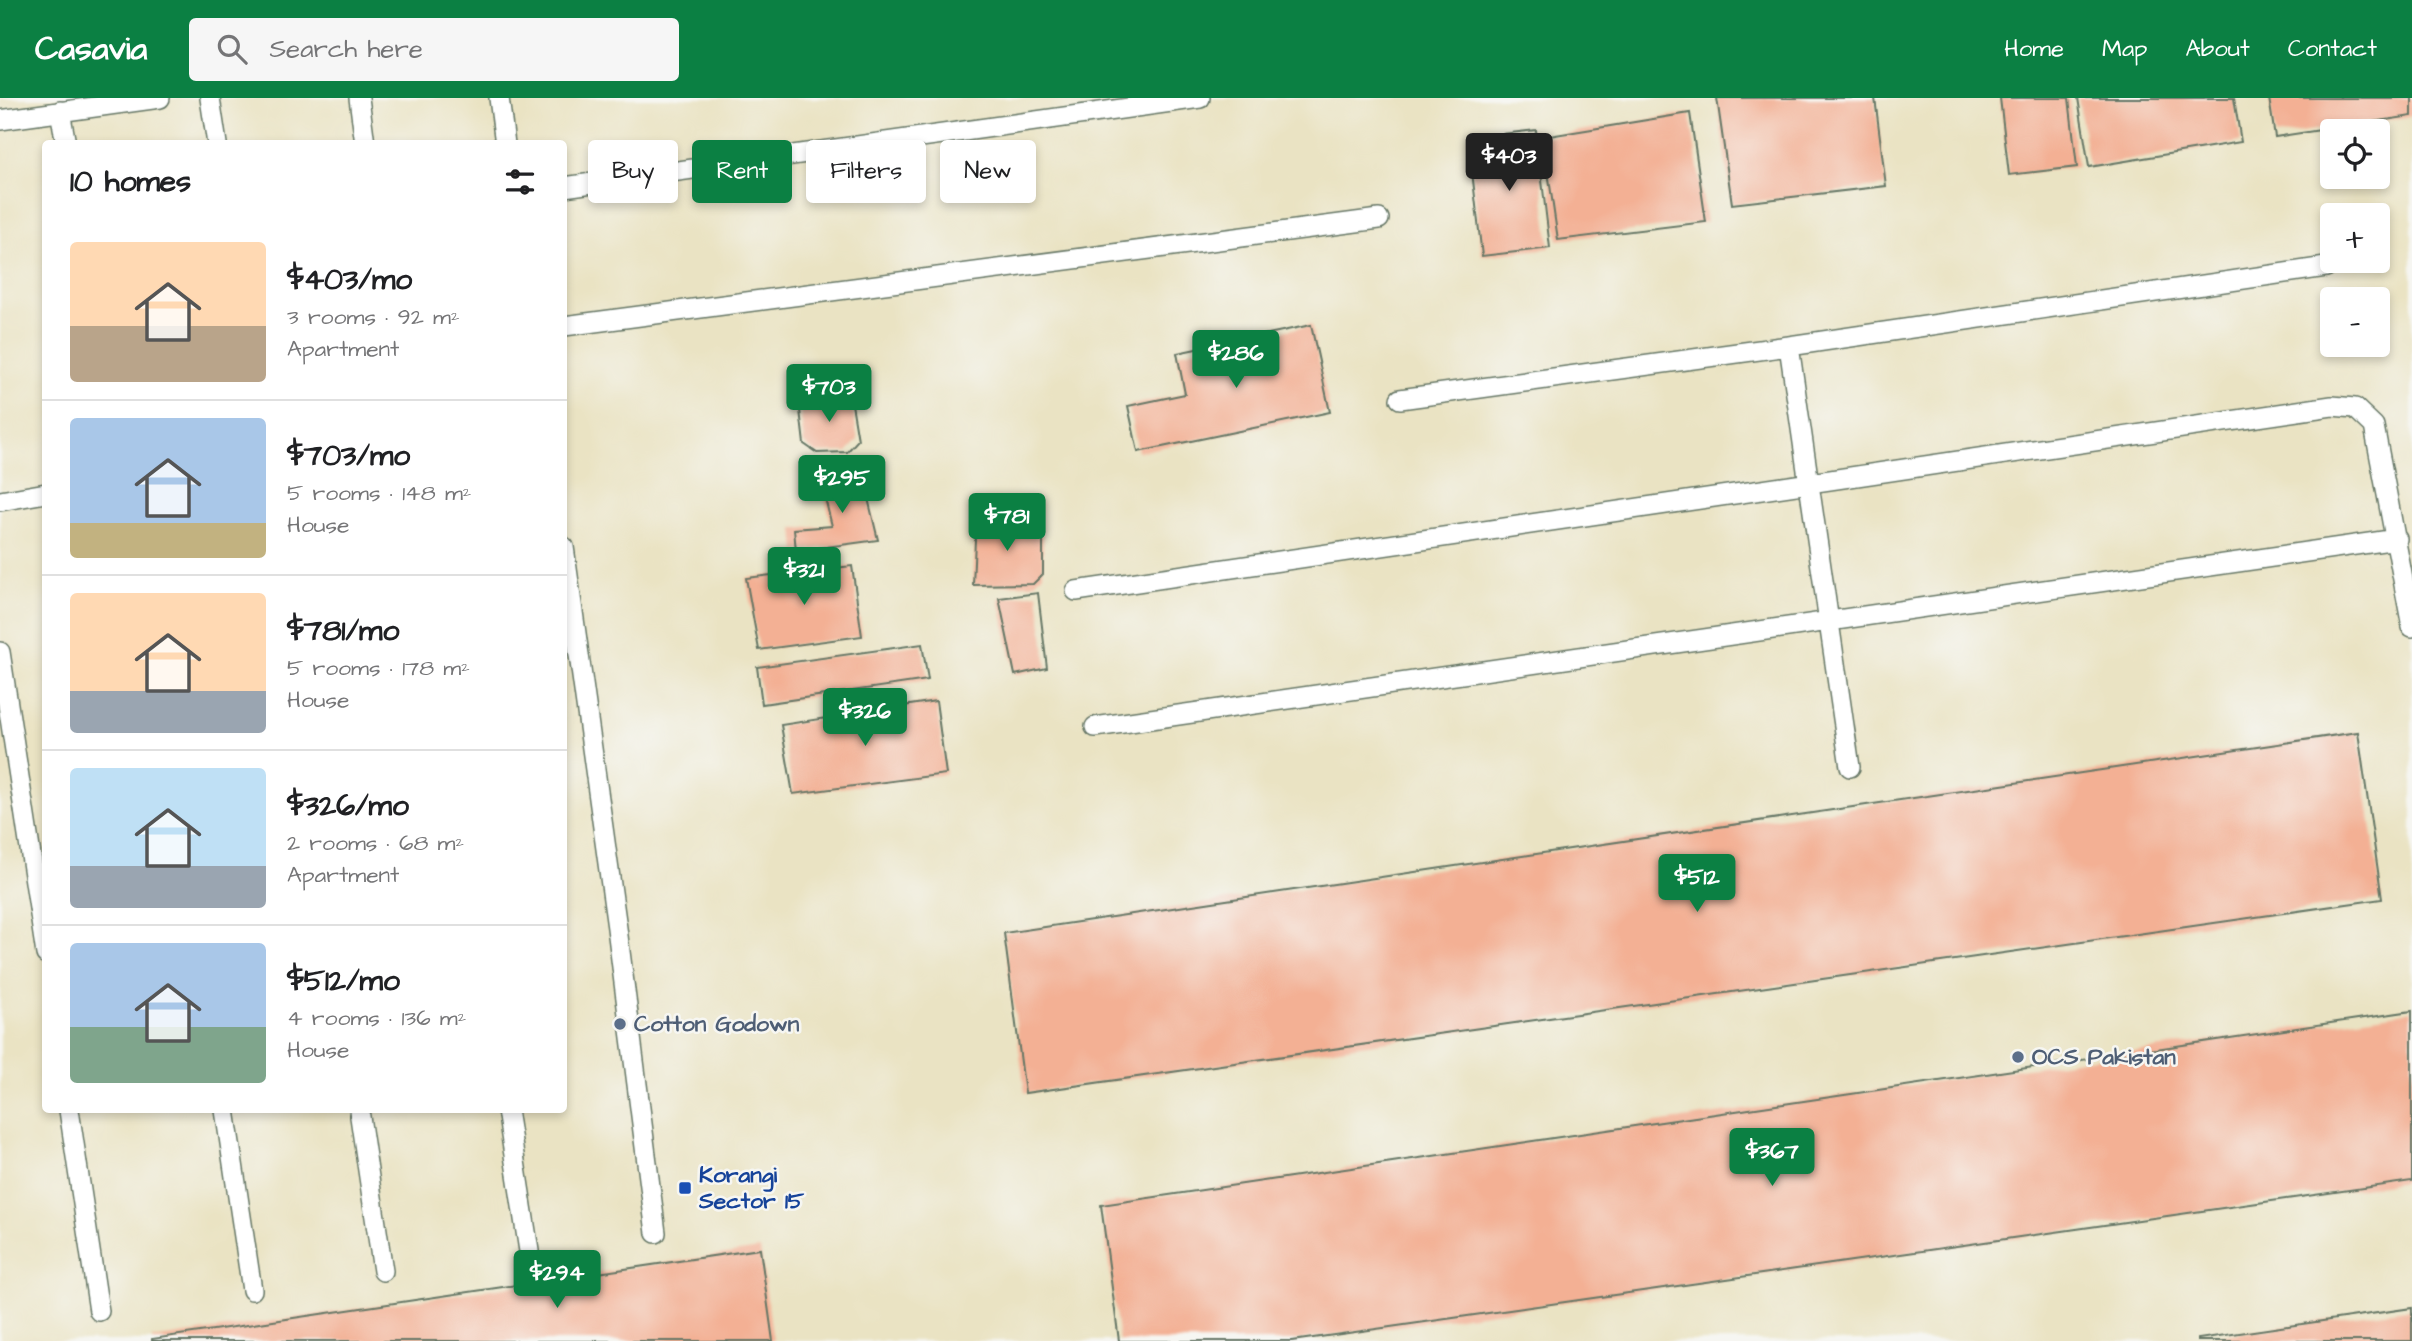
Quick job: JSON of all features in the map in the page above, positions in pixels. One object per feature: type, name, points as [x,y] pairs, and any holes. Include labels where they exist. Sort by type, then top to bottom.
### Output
[{"type":"lane","points":[[0,120],[160,98]]},
{"type":"lane","points":[[210,98],[215,140]]},
{"type":"lane","points":[[359,98],[364,140]]},
{"type":"lane","points":[[499,98],[504,140]]},
{"type":"lane","points":[[567,187],[1200,98]]},
{"type":"lane","points":[[60,111],[65,140]]},
{"type":"lane","points":[[567,326],[1379,219]]},
{"type":"lane","points":[[1400,399],[1790,346],[2320,268]]},
{"type":"lane","points":[[1790,346],[1850,767]]},
{"type":"lane","points":[[1076,591],[2332,406],[2355,408],[2375,426],[2412,626]]},
{"type":"lane","points":[[0,500],[42,494]]},
{"type":"lane","points":[[1095,727],[2397,539]]},
{"type":"lane","points":[[567,569],[656,1233]]},
{"type":"lane","points":[[0,652],[42,928]]},
{"type":"lane","points":[[69,1113],[99,1311]]},
{"type":"lane","points":[[225,1113],[252,1290]]},
{"type":"lane","points":[[359,1113],[383,1271]]},
{"type":"lane","points":[[507,1113],[529,1251]]},
{"type":"building","points":[[1717,98],[1875,98],[1886,186],[1732,204]]},
{"type":"building","points":[[2000,98],[2069,98],[2077,167],[2009,175]]},
{"type":"building","points":[[2078,98],[2234,98],[2241,142],[2089,167]]},
{"type":"building","points":[[2269,98],[2412,98],[2412,116],[2390,119],[2320,119],[2320,130],[2275,137]]},
{"type":"building","points":[[1690,113],[1706,222],[1558,240],[1543,137]]},
{"type":"building","points":[[1536,130],[1550,248],[1482,256],[1468,138]]},
{"type":"building","points":[[1311,325],[1330,412],[1138,452],[1128,406],[1185,394],[1177,353]]},
{"type":"building","points":[[841,395],[852,404],[858,440],[847,452],[817,453],[804,444],[800,410],[808,397]]},
{"type":"building","points":[[861,469],[878,540],[796,551],[794,529],[832,526],[820,478]]},
{"type":"building","points":[[976,517],[1011,519],[1010,526],[1033,524],[1043,536],[1043,574],[1033,584],[973,585]]},
{"type":"building","points":[[852,566],[862,636],[759,650],[746,578]]},
{"type":"building","points":[[1038,593],[1047,668],[1015,675],[999,598]]},
{"type":"building","points":[[922,644],[928,680],[762,704],[757,667]]},
{"type":"building","points":[[936,701],[946,774],[793,794],[781,725]]},
{"type":"building","points":[[2358,732],[2382,899],[1025,1093],[1004,933]]},
{"type":"building","points":[[2412,1011],[2412,1181],[1292,1341],[1119,1341],[1101,1205]]},
{"type":"building","points":[[760,1249],[773,1341],[152,1341],[152,1339]]},
{"type":"building","points":[[2412,1308],[2412,1341],[2198,1341],[2198,1339]]},
{"type":"place","name":"Cotton Godown","points":[[620,1024]]},
{"type":"place","name":"OCS Pakistan","points":[[2018,1057]]},
{"type":"place","name":"Korangi Sector 15","points":[[685,1188]]}]
